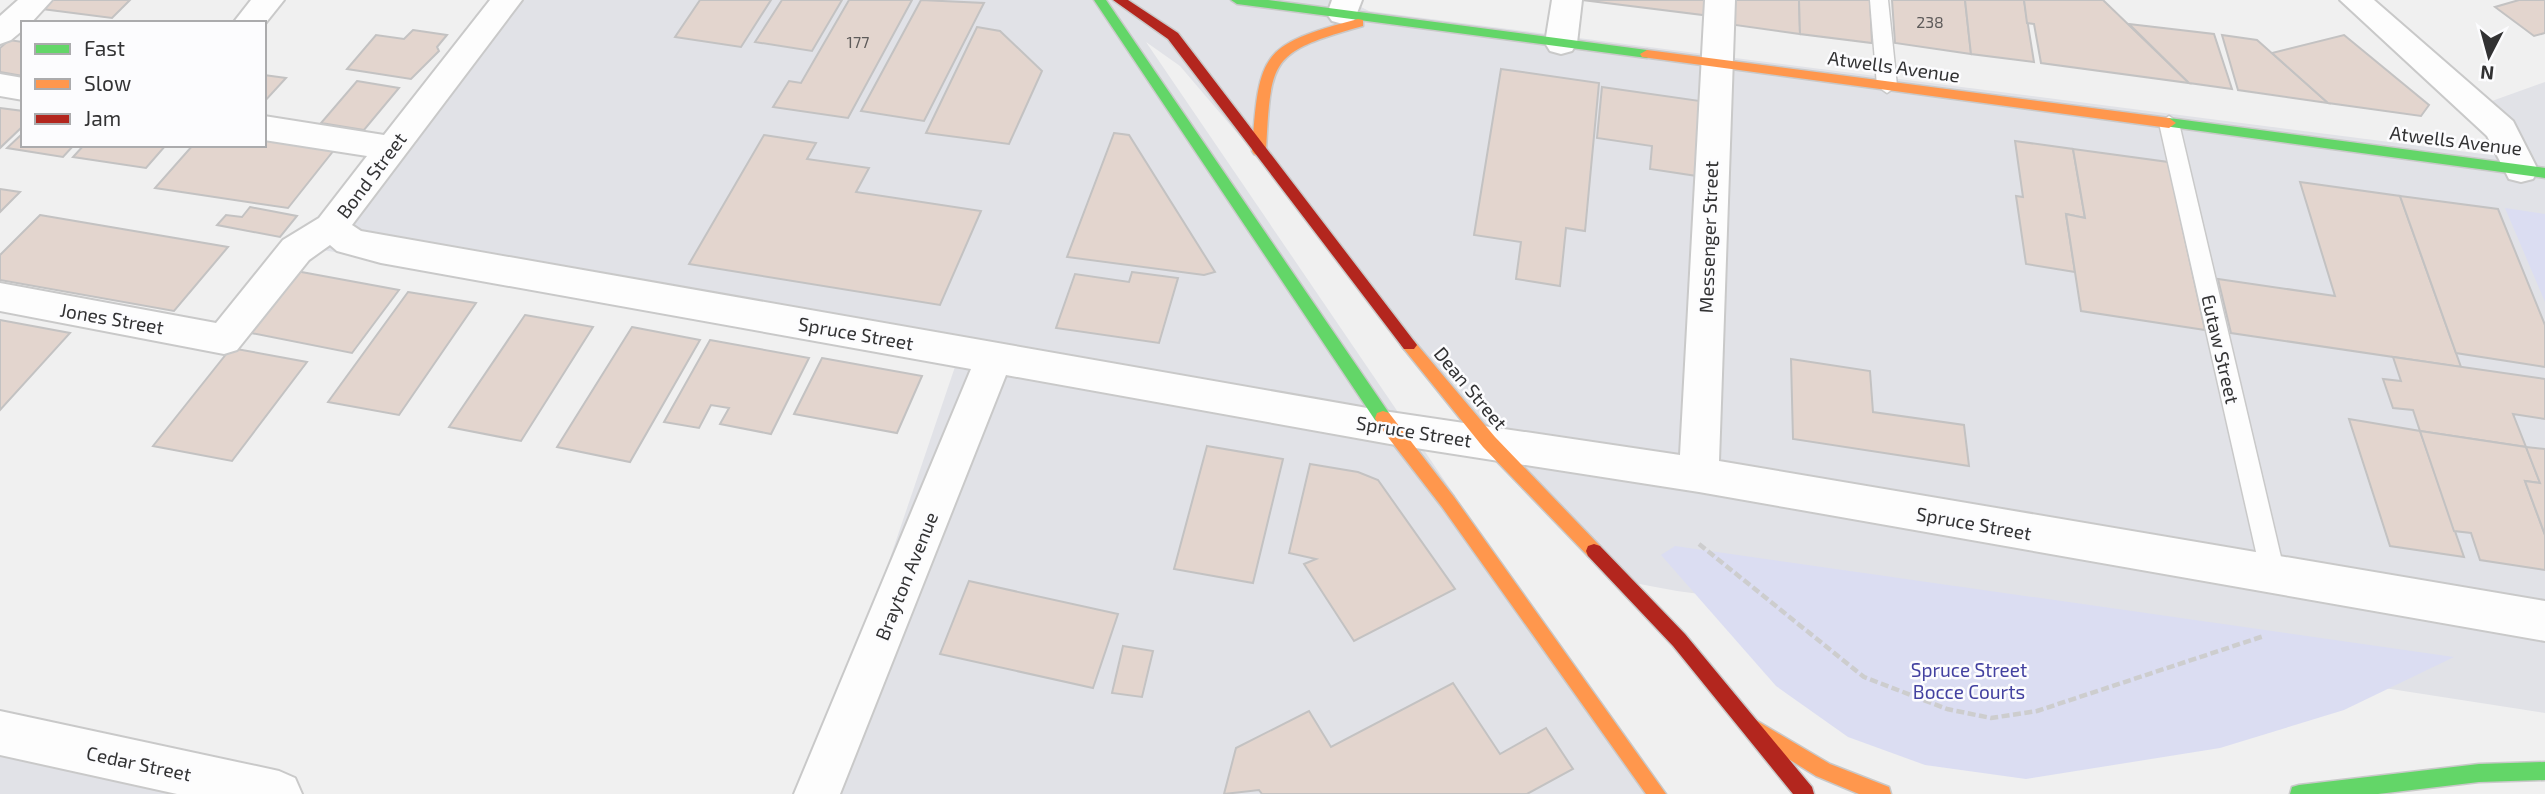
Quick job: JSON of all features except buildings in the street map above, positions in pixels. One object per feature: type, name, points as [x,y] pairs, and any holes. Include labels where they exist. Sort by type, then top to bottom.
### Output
[{"type":"main road","points":[[1100,0],[1390,428],[1448,502],[1657,794]]},
{"type":"main road","name":"Dean Street","points":[[1119,0],[1173,36],[1392,325],[1489,442],[1611,566],[1754,728],[1805,794]]},
{"type":"main road","name":"Atwells Avenue","points":[[1237,0],[1354,11],[1561,43],[2533,172]]},
{"type":"main road","points":[[1259,151],[1265,78],[1273,62],[1289,44],[1354,11]]},
{"type":"main road","points":[[1754,728],[1823,770],[1882,794]]},
{"type":"main road","points":[[2299,794],[2479,773],[2545,771]]},
{"type":"main road","points":[[2358,794],[2407,781]]},
{"type":"street","points":[[0,33],[37,0]]},
{"type":"street","points":[[250,21],[269,0]]},
{"type":"street","name":"Bond Street","points":[[223,339],[296,250],[331,227],[508,0]]},
{"type":"street","points":[[1561,43],[1567,0]]},
{"type":"street","name":"Messenger Street","points":[[1699,475],[1707,227],[1720,0]]},
{"type":"street","points":[[2355,0],[2479,107],[2501,130],[2533,172]]},
{"type":"street","points":[[0,86],[21,89]]},
{"type":"street","points":[[266,128],[390,148]]},
{"type":"street","name":"Spruce Street","points":[[331,227],[350,242],[381,249],[1390,428],[1699,475],[2545,621]]},
{"type":"street","name":"Jones Street","points":[[0,298],[223,339]]},
{"type":"street","name":"Brayton Avenue","points":[[817,794],[994,358]]},
{"type":"street","name":"Cedar Street","points":[[0,733],[279,794]]},
{"type":"lane","points":[[1879,0],[1887,86]]},
{"type":"lane","name":"Eutaw Street","points":[[2169,123],[2273,574]]},
{"type":"path","points":[[1699,544],[1864,677],[1947,709],[1991,718],[2037,710],[2264,636]]},
{"type":"shaded area","points":[[521,0],[1358,0],[1357,5],[1369,11],[2522,159],[2478,106],[2545,82],[2545,713],[2268,670],[1677,591],[1618,580],[1180,66],[1146,42],[1658,794],[810,794],[959,355],[298,246]]},
{"type":"shaded area","points":[[0,743],[293,794],[0,794]]},
{"type":"green space","points":[[2505,208],[2545,214],[2545,302]]},
{"type":"green space","name":"Spruce Street Bocce Courts","points":[[1675,546],[2454,657],[2344,710],[2220,748],[2026,779],[1925,765],[1848,737],[1776,686],[1661,555]]},
{"type":"traffic: fast","points":[[1100,0],[1383,418]]},
{"type":"traffic: fast","points":[[1237,0],[1647,54]]},
{"type":"traffic: fast","points":[[2169,123],[2545,173]]},
{"type":"traffic: fast","points":[[2299,794],[2479,773],[2545,771]]},
{"type":"traffic: slow","points":[[1259,151],[1264,94],[1268,74],[1275,60],[1286,49],[1303,40],[1358,23]]},
{"type":"traffic: slow","points":[[1647,54],[2169,123]]},
{"type":"traffic: slow","points":[[1409,345],[1489,442],[1594,551]]},
{"type":"traffic: slow","points":[[1383,418],[1448,502],[1657,794]]},
{"type":"traffic: slow","points":[[1754,728],[1823,770],[1882,794]]},
{"type":"traffic: jam","points":[[1119,0],[1173,36],[1409,345]]},
{"type":"traffic: jam","points":[[1594,551],[1679,640],[1805,794]]}]
